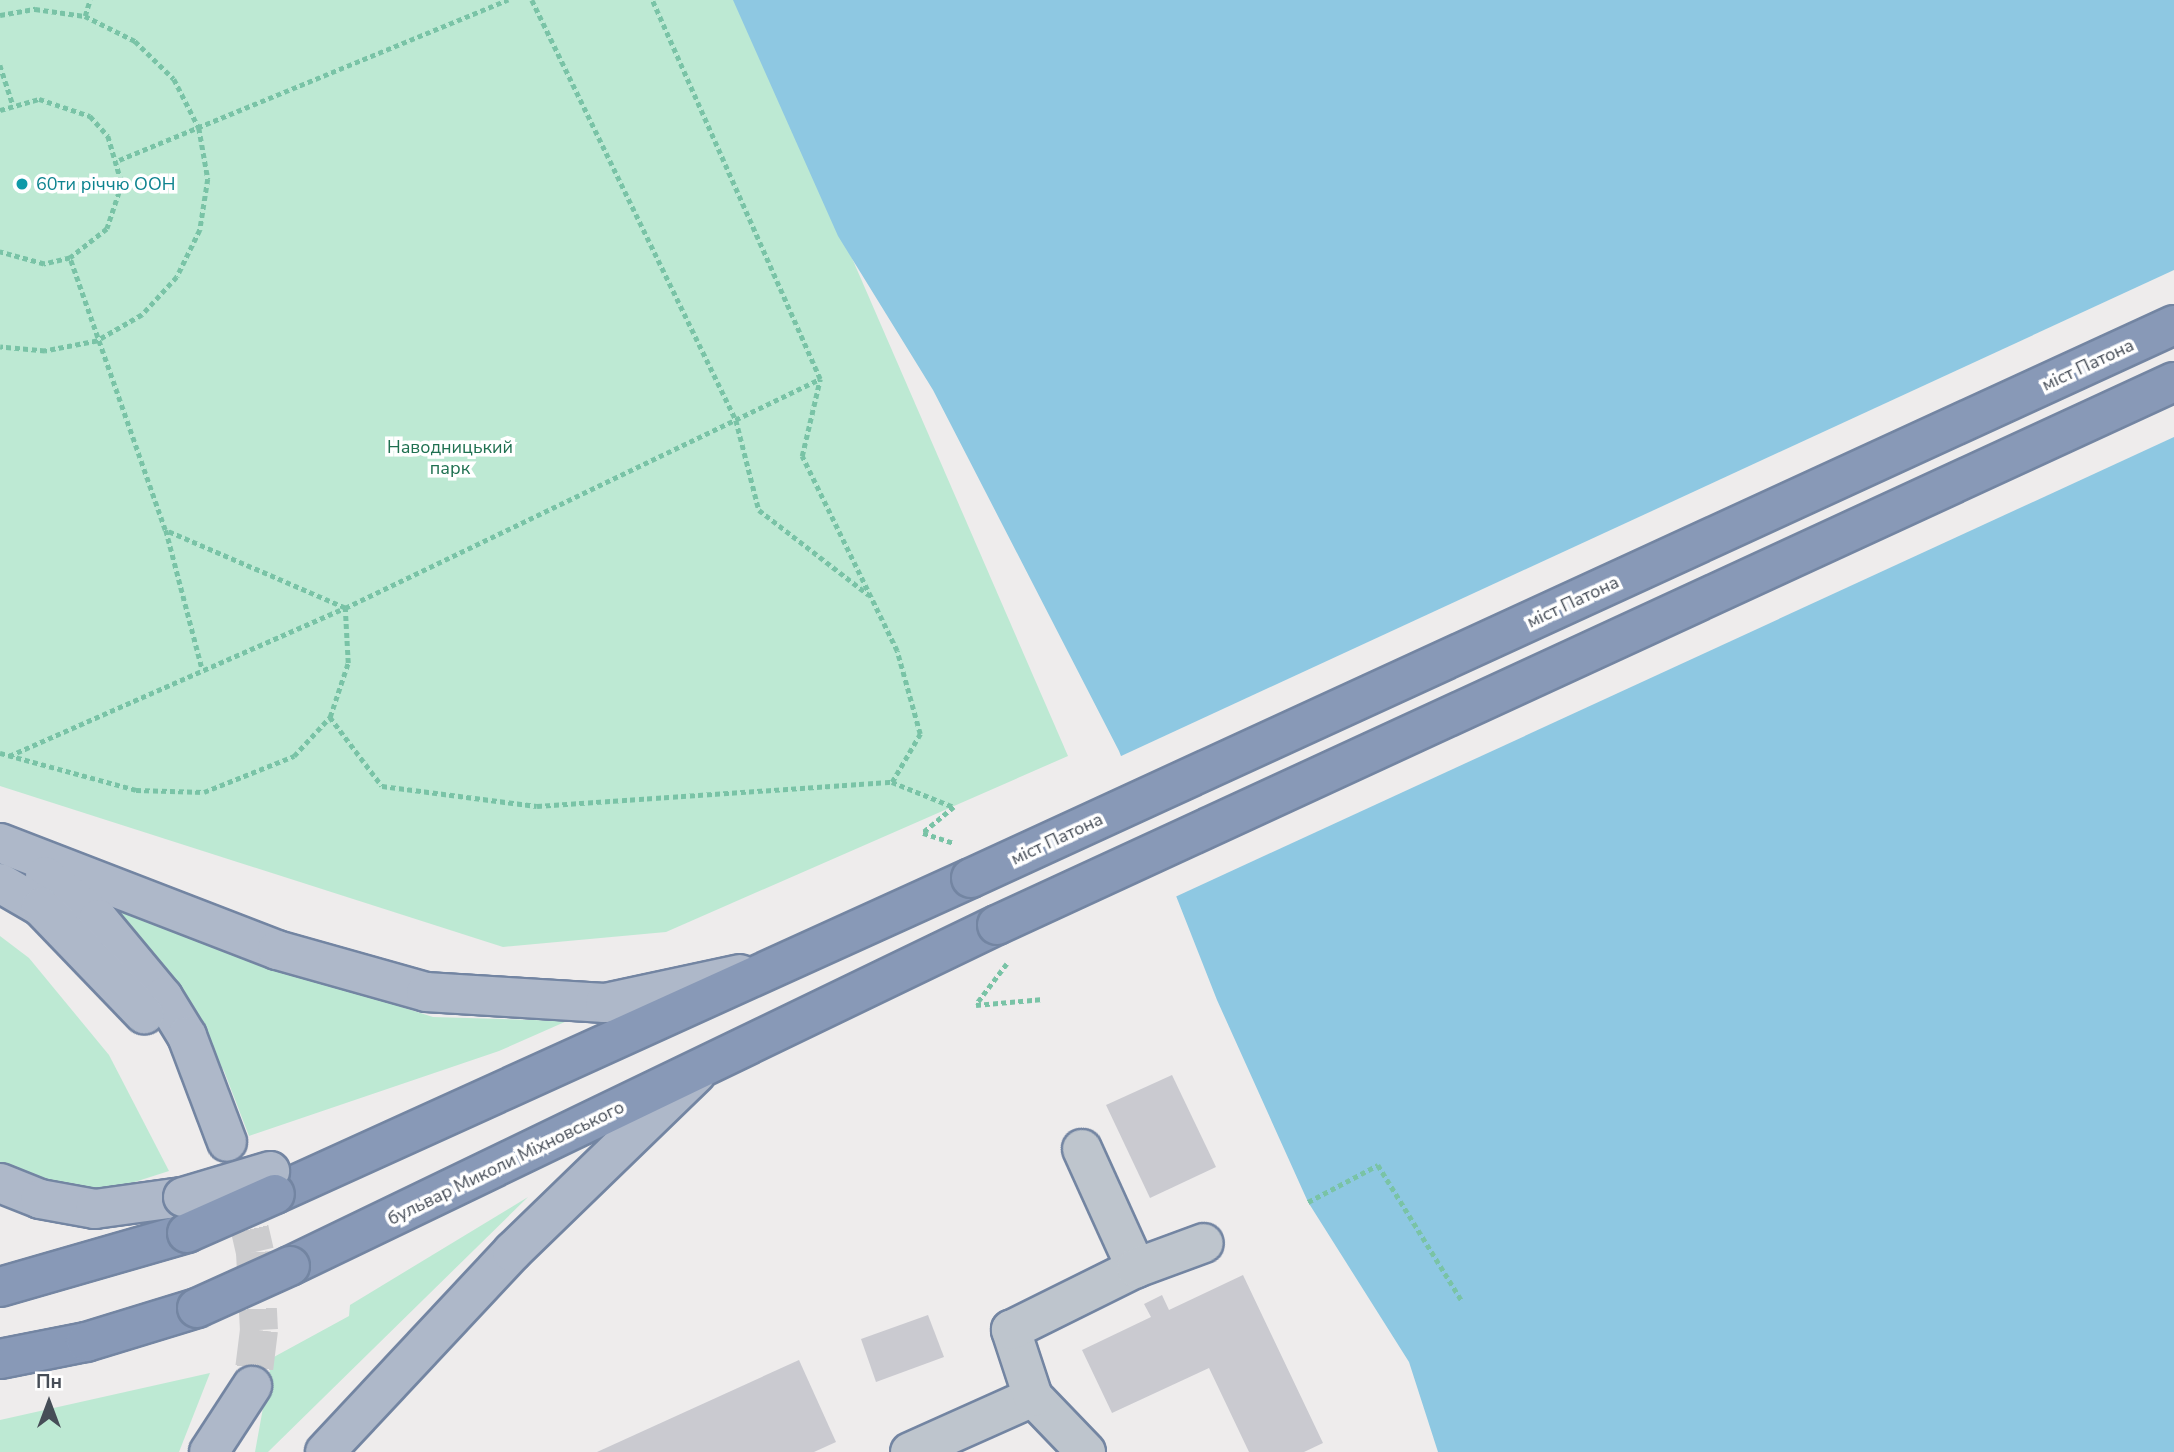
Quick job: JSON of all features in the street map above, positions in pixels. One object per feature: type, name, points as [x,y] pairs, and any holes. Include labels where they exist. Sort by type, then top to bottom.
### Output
[{"type":"highway","name":"міст Патона","points":[[965,862],[2174,325]]},
{"type":"highway","name":"бульвар Миколи Міхновського","points":[[0,1359],[86,1342],[197,1308],[290,1266],[998,925],[2174,383]]},
{"type":"highway","points":[[0,1287],[185,1215],[419,1130],[793,962],[965,862]]},
{"type":"main road","points":[[2,858],[277,950],[426,992],[605,1003],[793,962]]},
{"type":"main road","points":[[2,858],[98,919],[163,997],[187,1036],[227,1142]]},
{"type":"main road","points":[[325,1452],[522,1242],[702,1069]]},
{"type":"main road","points":[[0,1183],[40,1199],[95,1209],[185,1215]]},
{"type":"main road","points":[[209,1452],[252,1386],[230,1452]]},
{"type":"street","points":[[1082,1149],[1136,1268]]},
{"type":"street","points":[[1086,1452],[1033,1396],[1011,1330],[1136,1268],[1205,1243]]},
{"type":"street","points":[[910,1452],[1033,1396]]},
{"type":"path","points":[[85,16],[90,0]]},
{"type":"path","points":[[119,160],[508,0]]},
{"type":"path","points":[[532,0],[736,420],[759,510],[870,595]]},
{"type":"path","points":[[652,0],[820,379],[802,456],[897,651],[920,734],[892,782]]},
{"type":"path","points":[[0,15],[35,9],[85,16],[145,50],[174,79],[200,128],[208,179],[195,242],[177,277],[142,315],[97,341],[45,351],[0,347]]},
{"type":"path","points":[[0,65],[12,103]]},
{"type":"path","points":[[0,110],[12,103],[39,99],[90,116],[119,160],[122,184],[107,229],[71,258],[44,264],[0,252]]},
{"type":"path","points":[[71,258],[97,341],[165,530],[202,668]]},
{"type":"path","points":[[9,756],[202,668],[345,608],[820,379]]},
{"type":"path","points":[[165,530],[345,608]]},
{"type":"path","points":[[0,753],[136,789],[204,792],[295,756],[330,717],[348,663],[345,608]]},
{"type":"path","points":[[330,717],[382,786],[537,806],[892,782],[954,807],[923,833],[965,862]]},
{"type":"path","points":[[1010,961],[976,1005],[1043,999]]},
{"type":"path","points":[[1308,1202],[1378,1165],[1462,1301]]},
{"type":"green space","name":"Наводницький парк","points":[[0,0],[740,0],[1068,756],[666,932],[503,947],[0,786]]},
{"type":"green space","points":[[93,898],[257,961],[433,1017],[567,1021],[499,1051],[249,1136],[224,1071],[178,999]]},
{"type":"green space","points":[[0,936],[29,958],[109,1055],[169,1171],[119,1187],[76,1191],[0,1169]]},
{"type":"green space","points":[[528,1197],[268,1452],[255,1452],[272,1358],[349,1316],[350,1305]]},
{"type":"green space","points":[[210,1373],[179,1452],[0,1452],[0,1420]]},
{"type":"water","points":[[733,0],[2174,0],[2174,1452],[1438,1452],[1409,1362],[1308,1202],[1217,1000],[1119,751],[933,390],[838,236]]},
{"type":"pier","points":[[2174,270],[2174,437],[1175,897],[1119,757]]},
{"type":"building","points":[[1172,1075],[1216,1167],[1150,1198],[1106,1105]]},
{"type":"building","points":[[1243,1275],[1323,1443],[1304,1452],[1249,1452],[1209,1368],[1112,1413],[1082,1350],[1151,1317],[1144,1304],[1162,1295],[1169,1310]]},
{"type":"building","points":[[928,1315],[944,1357],[876,1382],[861,1339]]},
{"type":"building","points":[[799,1360],[836,1442],[814,1452],[597,1452]]},
{"type":"tunnel","points":[[237,1174],[255,1252],[259,1330],[252,1386]]},
{"type":"place","name":"60ти річчю ООН","points":[[22,184]]}]
